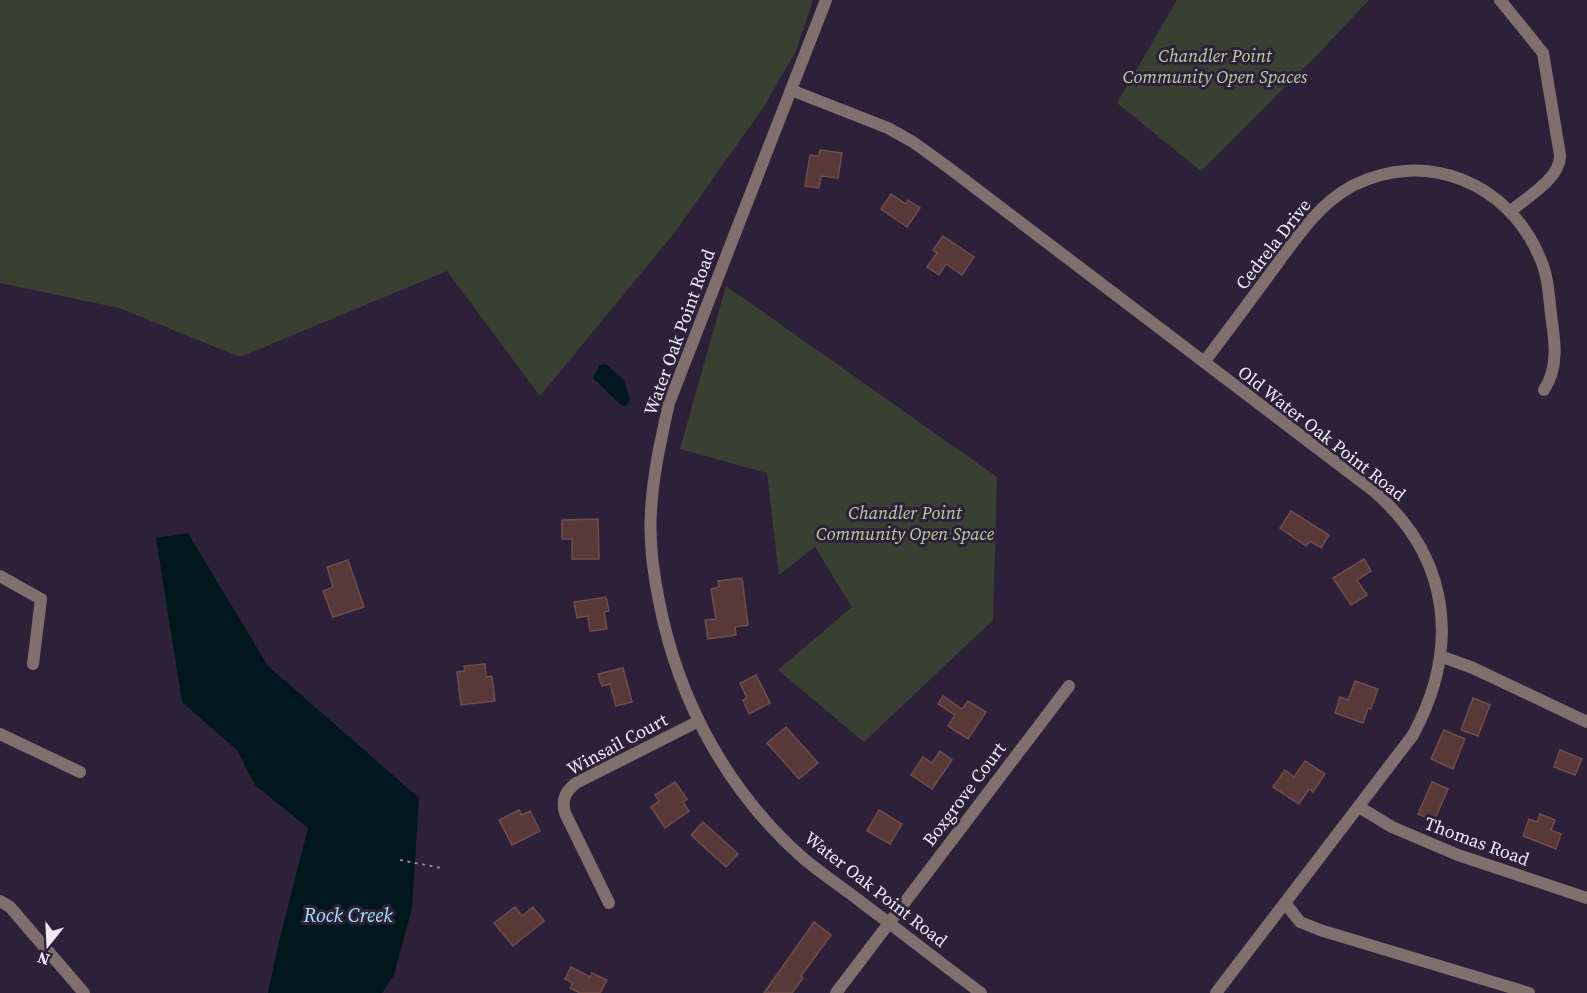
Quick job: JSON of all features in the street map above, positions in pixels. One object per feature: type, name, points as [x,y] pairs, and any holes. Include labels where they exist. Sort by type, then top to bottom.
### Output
[{"type":"street","name":"Water Oak Point Road","points":[[826,0],[681,367],[669,403],[658,451],[651,512],[655,581],[665,636],[698,722],[725,769],[759,813],[803,858],[981,993]]},
{"type":"street","points":[[1500,0],[1543,53],[1560,155],[1560,163],[1553,176],[1511,211]]},
{"type":"street","name":"Old Water Oak Point Road","points":[[791,90],[858,115],[913,142],[1132,305],[1375,492],[1407,526],[1428,562],[1440,600],[1442,641],[1435,681],[1422,718],[1413,735],[1216,993]]},
{"type":"street","name":"Cedrela Drive","points":[[1204,362],[1305,226],[1335,197],[1353,186],[1390,173],[1428,170],[1463,179],[1479,187],[1511,211],[1534,244],[1546,276],[1555,357],[1551,380],[1545,390]]},
{"type":"street","points":[[0,576],[40,599],[33,664]]},
{"type":"street","points":[[1440,656],[1473,668],[1587,722]]},
{"type":"street","name":"Boxgrove Court","points":[[836,993],[1069,686]]},
{"type":"street","name":"Winsail Court","points":[[609,903],[565,813],[563,805],[565,795],[576,783],[698,722]]},
{"type":"street","points":[[0,734],[80,772]]},
{"type":"street","name":"Thomas Road","points":[[1359,807],[1392,827],[1458,855],[1587,898]]},
{"type":"street","points":[[0,901],[10,907],[84,993]]},
{"type":"street","points":[[1285,903],[1300,922],[1320,930],[1529,993]]},
{"type":"path","points":[[400,860],[441,868]]},
{"type":"green space","points":[[0,0],[813,0],[796,51],[763,108],[675,232],[540,396],[447,271],[240,357],[119,308],[0,283]]},
{"type":"green space","name":"Chandler Point Community Open Spaces","points":[[1177,0],[1369,0],[1201,171],[1117,103]]},
{"type":"green space","name":"Chandler Point Community Open Space","points":[[726,286],[997,477],[993,620],[864,742],[778,670],[852,607],[815,547],[779,575],[767,473],[680,449]]},
{"type":"water","points":[[606,364],[624,380],[630,400],[626,406],[622,406],[593,378],[600,365]]},
{"type":"water","name":"Rock Creek","points":[[188,533],[268,666],[419,798],[412,908],[394,975],[382,993],[268,993],[308,828],[255,785],[237,750],[182,702],[156,538]]},
{"type":"building","points":[[820,150],[842,153],[838,178],[821,176],[819,188],[805,186],[810,155],[819,156]]},
{"type":"building","points":[[891,194],[906,204],[908,200],[920,208],[907,227],[881,209]]},
{"type":"building","points":[[943,236],[974,257],[962,275],[946,264],[939,275],[927,267],[937,253],[933,250]]},
{"type":"building","points":[[1291,511],[1329,535],[1321,548],[1310,541],[1306,546],[1280,528]]},
{"type":"building","points":[[598,519],[599,559],[572,559],[572,539],[562,539],[562,520]]},
{"type":"building","points":[[1364,559],[1371,571],[1357,580],[1367,595],[1351,605],[1333,578]]},
{"type":"building","points":[[348,560],[364,607],[333,617],[323,591],[333,587],[327,567]]},
{"type":"building","points":[[742,578],[748,625],[735,627],[736,635],[708,639],[705,620],[716,619],[711,589],[719,587],[718,581]]},
{"type":"building","points":[[606,597],[609,611],[604,612],[607,629],[590,631],[588,616],[577,618],[574,602]]},
{"type":"building","points":[[485,664],[486,677],[492,676],[495,701],[461,705],[457,672],[465,671],[464,666]]},
{"type":"building","points":[[623,668],[632,702],[616,706],[610,684],[602,686],[598,674]]},
{"type":"building","points":[[756,675],[770,703],[749,714],[743,700],[747,698],[740,683]]},
{"type":"building","points":[[1355,681],[1378,689],[1363,723],[1335,713],[1340,697],[1348,700]]},
{"type":"building","points":[[943,696],[962,709],[968,701],[986,712],[968,739],[948,726],[955,715],[938,704]]},
{"type":"building","points":[[1473,698],[1490,705],[1478,736],[1461,730]]},
{"type":"building","points":[[786,727],[818,763],[799,779],[767,743]]},
{"type":"building","points":[[1444,730],[1465,739],[1453,769],[1431,759]]},
{"type":"building","points":[[1560,750],[1582,759],[1575,775],[1554,767]]},
{"type":"building","points":[[940,751],[952,760],[932,789],[911,775],[923,757],[932,763]]},
{"type":"building","points":[[1305,761],[1325,774],[1313,792],[1309,789],[1299,804],[1273,787],[1285,770],[1294,777]]},
{"type":"building","points":[[675,782],[687,799],[683,802],[689,811],[665,828],[651,807],[659,801],[655,795]]},
{"type":"building","points":[[1432,782],[1448,789],[1434,821],[1418,814]]},
{"type":"building","points":[[519,810],[522,815],[530,811],[540,831],[512,845],[499,820]]},
{"type":"building","points":[[879,810],[902,824],[890,844],[867,831]]},
{"type":"building","points":[[1540,814],[1555,820],[1551,830],[1561,834],[1556,849],[1523,836],[1529,819],[1537,822]]},
{"type":"building","points":[[703,822],[738,854],[726,867],[691,835]]},
{"type":"building","points":[[515,907],[522,916],[533,907],[544,921],[513,946],[494,923]]},
{"type":"building","points":[[814,922],[831,935],[801,976],[803,978],[792,993],[764,993]]},
{"type":"building","points":[[571,967],[590,977],[592,973],[607,980],[600,993],[580,993],[570,988],[573,983],[565,979]]}]
